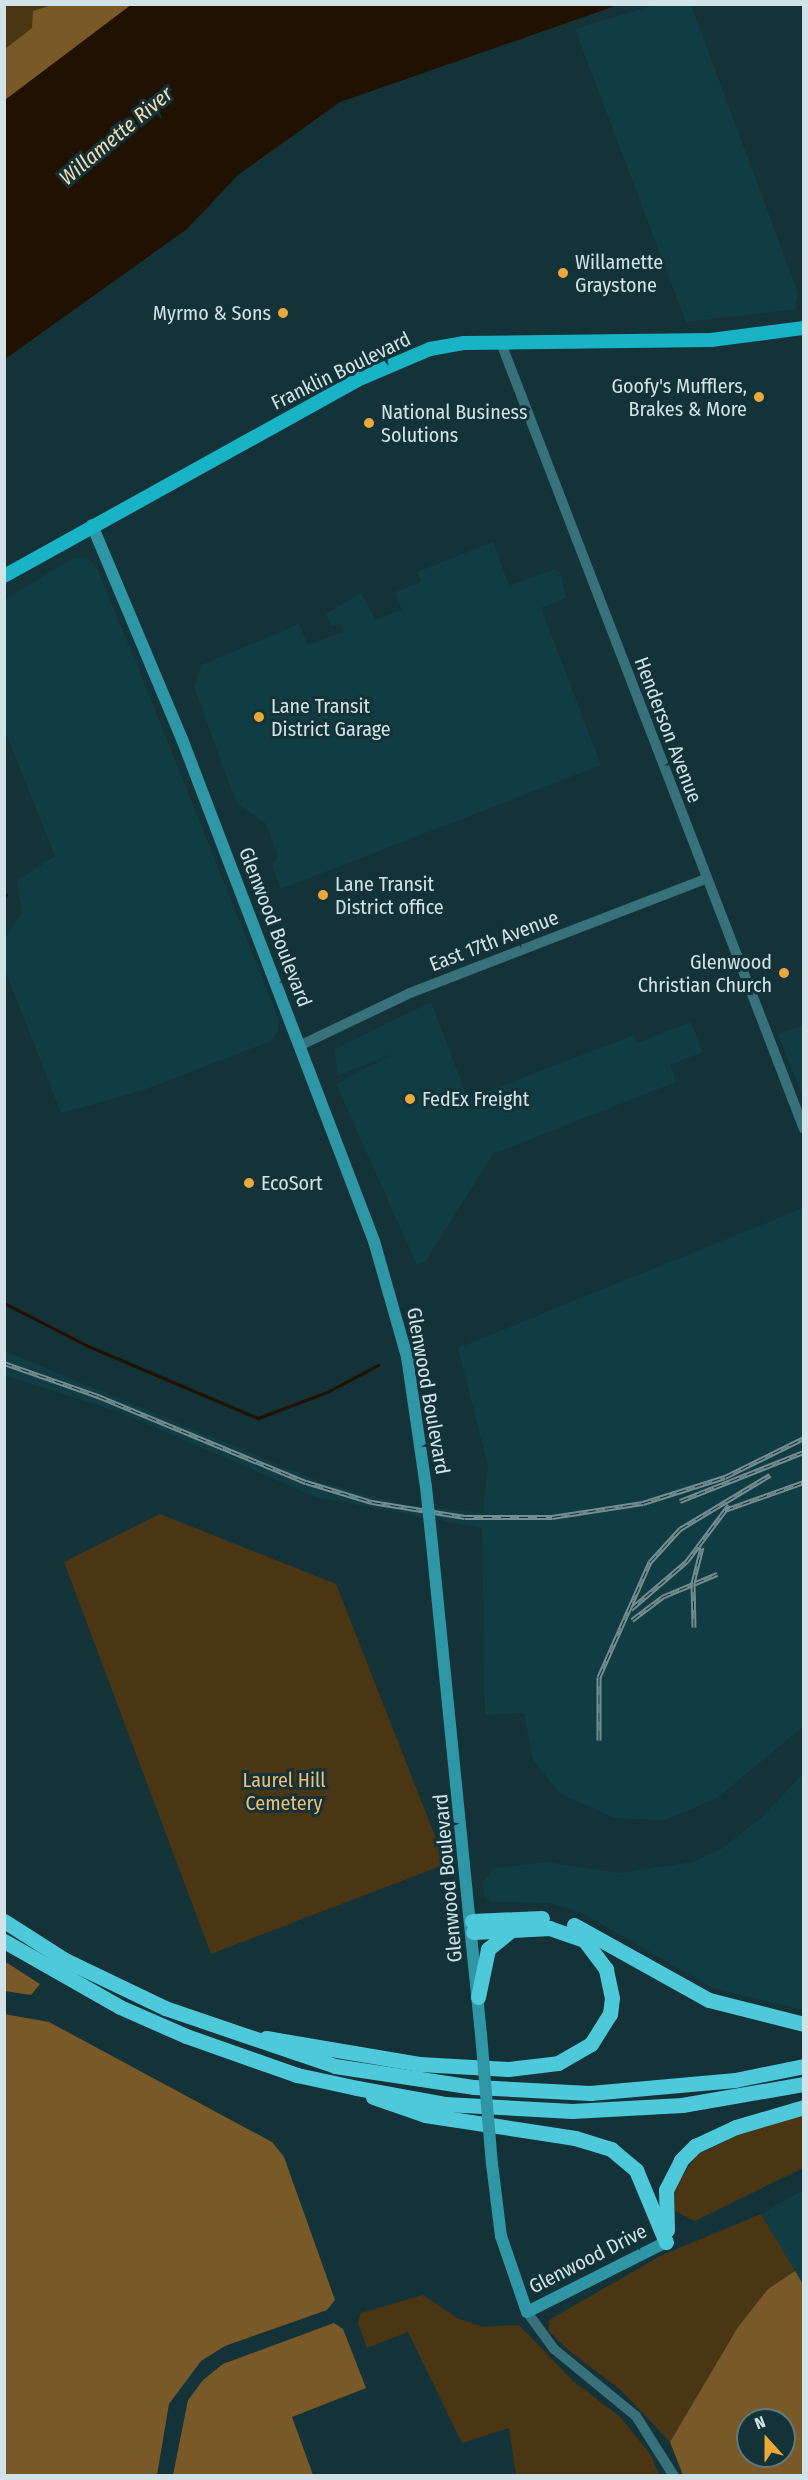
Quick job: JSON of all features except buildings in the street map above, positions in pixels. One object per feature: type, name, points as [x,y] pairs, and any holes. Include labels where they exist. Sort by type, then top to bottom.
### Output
[{"type":"highway","points":[[473,1927],[521,1917],[567,1922],[709,2000],[804,2024]]},
{"type":"highway","points":[[4,1921],[65,1960],[220,2030],[335,2066],[535,2092],[661,2089],[804,2066]]},
{"type":"highway","points":[[220,2030],[419,2064],[508,2069],[558,2063],[591,2044],[603,2028],[612,1998],[606,1969],[584,1940],[567,1932],[473,1927]]},
{"type":"highway","points":[[478,1997],[488,1949],[516,1928]]},
{"type":"highway","points":[[4,1941],[120,2007],[186,2036],[297,2075],[445,2104],[572,2111],[682,2105],[804,2084]]},
{"type":"highway","points":[[357,2088],[425,2115],[575,2138],[611,2149],[636,2170],[666,2242]]},
{"type":"highway","points":[[666,2242],[666,2190],[681,2160],[717,2134],[804,2107]]},
{"type":"main road","name":"Franklin Boulevard","points":[[4,576],[92,525],[393,361],[430,349],[501,343],[711,340],[804,328]]},
{"type":"main road","name":"Glenwood Boulevard","points":[[92,525],[182,739],[392,1298],[426,1487],[473,1927],[492,2164],[501,2236],[527,2312]]},
{"type":"main road","name":"Glenwood Drive","points":[[527,2312],[666,2242]]},
{"type":"street","name":"Henderson Avenue","points":[[501,343],[804,1129]]},
{"type":"street","name":"East 17th Avenue","points":[[299,1046],[410,993],[706,879]]},
{"type":"street","points":[[527,2312],[554,2349],[636,2416],[674,2475]]},
{"type":"shaded area","points":[[52,5],[131,5],[5,100],[5,49],[32,28],[33,11]]},
{"type":"shaded area","points":[[654,5],[691,5],[798,293],[795,309],[686,322],[575,29]]},
{"type":"shaded area","points":[[493,542],[509,586],[555,569],[561,575],[566,598],[541,608],[601,765],[281,889],[272,865],[278,856],[266,824],[236,802],[194,687],[202,665],[299,624],[308,645],[344,632],[340,623],[332,626],[326,614],[361,593],[375,620],[402,610],[395,592],[421,582],[417,572]]},
{"type":"shaded area","points":[[85,557],[96,566],[279,1020],[278,1031],[271,1041],[141,1091],[61,1113],[5,970],[5,938],[22,913],[17,881],[55,856],[5,731],[4,600],[72,559]]},
{"type":"shaded area","points":[[431,1002],[468,1099],[634,1035],[637,1043],[691,1022],[703,1052],[670,1065],[676,1082],[493,1154],[425,1262],[417,1265],[336,1084],[395,1053],[337,1076],[335,1049]]},
{"type":"shaded area","points":[[803,1025],[803,1097],[778,1035]]},
{"type":"shaded area","points":[[803,1208],[803,1727],[717,1798],[665,1820],[615,1818],[561,1794],[533,1760],[524,1713],[485,1715],[482,1528],[316,1497],[119,1412],[5,1375],[4,1351],[323,1483],[406,1505],[483,1513],[488,1466],[458,1348]]},
{"type":"shaded area","points":[[803,1774],[803,2010],[713,1988],[582,1913],[550,1903],[492,1902],[484,1896],[482,1883],[494,1868],[546,1862],[619,1873],[693,1862],[723,1848],[762,1817]]},
{"type":"shaded area","points":[[4,1961],[40,1984],[31,1995],[5,1991]]},
{"type":"shaded area","points":[[4,2014],[49,2022],[272,2142],[284,2157],[335,2300],[327,2310],[225,2346],[201,2361],[169,2404],[157,2475],[5,2475]]},
{"type":"shaded area","points":[[803,2190],[803,2286],[761,2214]]},
{"type":"shaded area","points":[[795,2271],[804,2286],[803,2475],[683,2475],[670,2442],[738,2327],[768,2289]]},
{"type":"shaded area","points":[[334,2323],[343,2329],[366,2388],[292,2417],[313,2475],[173,2475],[188,2400],[203,2380],[223,2364]]},
{"type":"green space","points":[[5,5],[131,5],[5,100]]},
{"type":"green space","name":"Laurel Hill Cemetery","points":[[160,1514],[336,1584],[446,1864],[211,1954],[64,1562]]},
{"type":"green space","points":[[803,2114],[803,2168],[695,2221],[675,2211],[675,2187],[697,2155],[740,2134]]},
{"type":"green space","points":[[761,2214],[795,2271],[768,2289],[738,2327],[670,2442],[622,2391],[567,2349],[549,2331],[549,2320],[662,2255]]},
{"type":"green space","points":[[423,2295],[457,2318],[482,2327],[519,2325],[572,2380],[620,2417],[651,2455],[659,2475],[516,2475],[509,2428],[462,2443],[408,2332],[367,2348],[358,2323],[361,2313]]},
{"type":"water","name":"Willamette River","points":[[131,5],[618,5],[340,102],[238,175],[187,229],[5,359],[5,100]]},
{"type":"waterway","points":[[4,1303],[88,1346],[258,1418],[327,1392],[378,1365]]},
{"type":"railway","points":[[4,1363],[98,1396],[306,1482],[372,1502],[465,1517],[552,1517],[643,1503],[725,1477],[804,1438]]},
{"type":"railway","points":[[680,1501],[804,1452]]},
{"type":"railway","points":[[599,1740],[599,1677],[650,1562],[680,1529],[770,1475]]},
{"type":"railway","points":[[725,1510],[804,1482]]},
{"type":"railway","points":[[631,1609],[687,1561],[729,1505]]},
{"type":"railway","points":[[694,1627],[693,1583],[702,1547]]},
{"type":"railway","points":[[632,1620],[662,1597],[717,1574]]},
{"type":"place","name":"Willamette Graystone","points":[[563,273]]},
{"type":"place","name":"Myrmo & Sons","points":[[283,313]]},
{"type":"place","name":"Goofy's Mufflers, Brakes & More","points":[[759,397]]},
{"type":"place","name":"National Business Solutions","points":[[369,423]]},
{"type":"place","name":"Lane Transit District Garage","points":[[259,717]]},
{"type":"place","name":"Lane Transit District office","points":[[323,895]]},
{"type":"place","name":"Glenwood Christian Church","points":[[784,973]]},
{"type":"place","name":"FedEx Freight","points":[[410,1099]]},
{"type":"place","name":"EcoSort","points":[[249,1183]]}]
